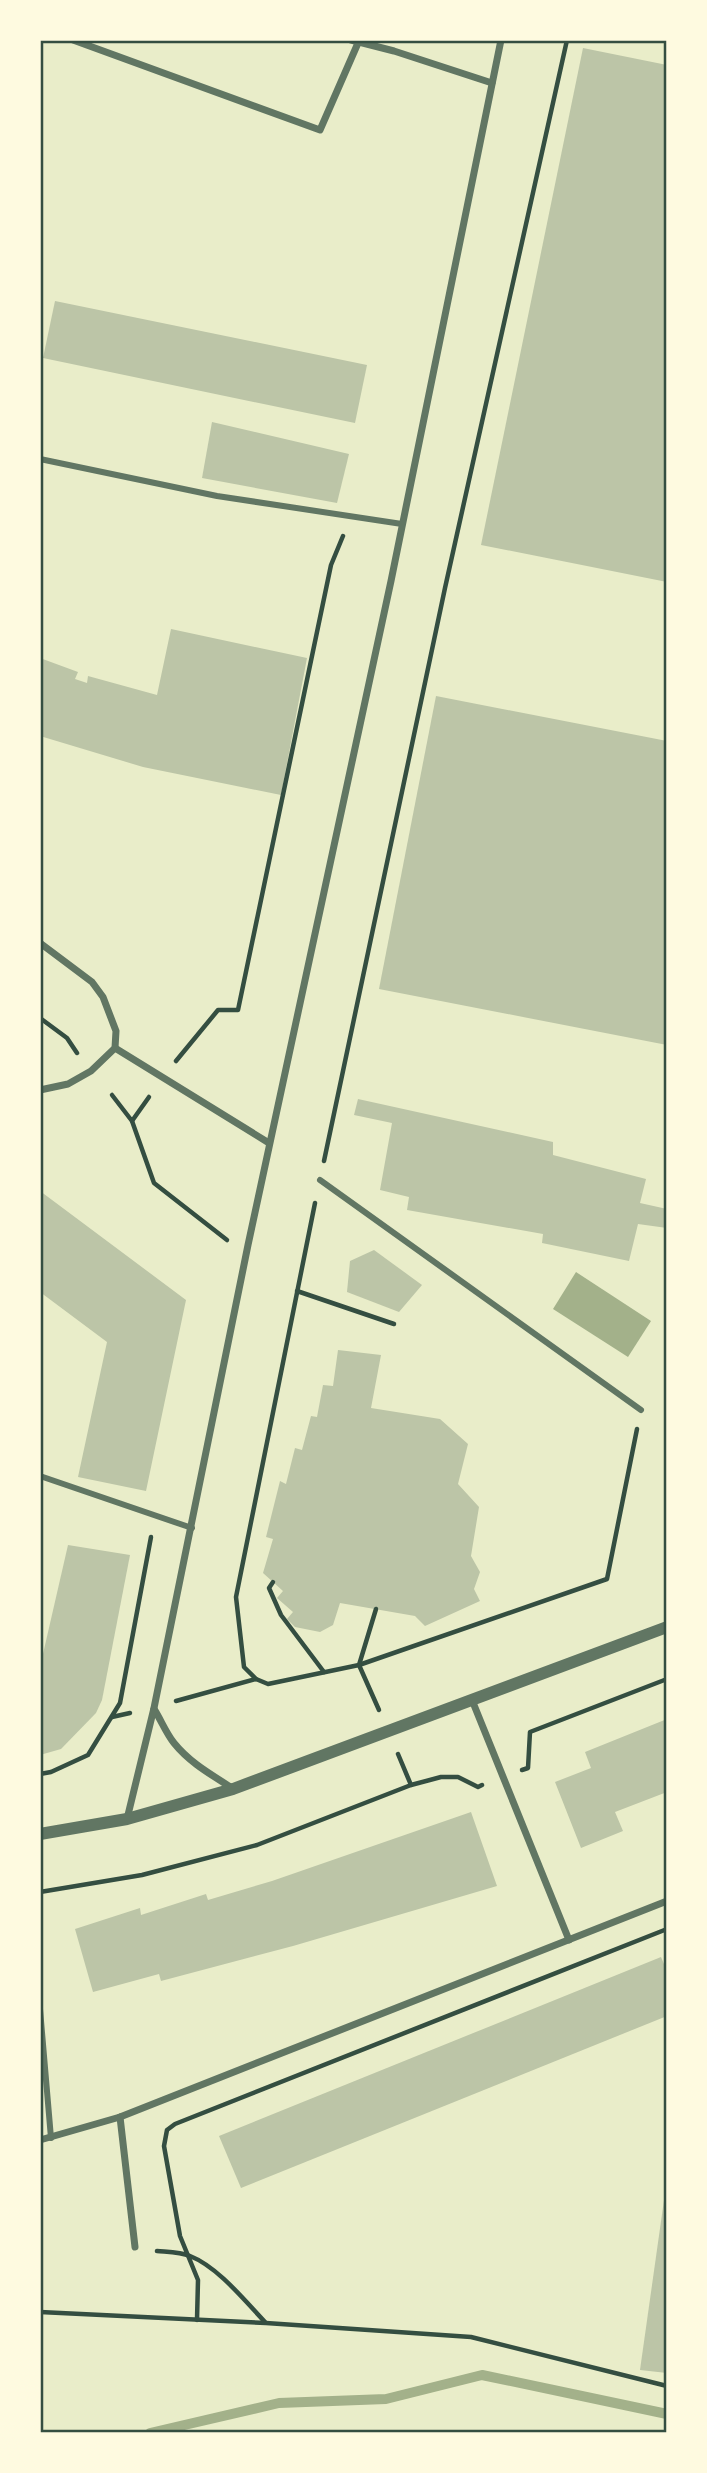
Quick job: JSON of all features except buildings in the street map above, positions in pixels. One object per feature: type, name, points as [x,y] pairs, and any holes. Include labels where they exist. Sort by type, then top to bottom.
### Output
[{"type":"street","points":[[73,40],[320,130],[354,42],[394,51],[492,83]]},
{"type":"street","points":[[127,1819],[154,1708],[192,1528],[501,40]]},
{"type":"street","points":[[40,459],[217,496],[402,524]]},
{"type":"street","points":[[40,943],[92,982],[103,997],[117,1031],[115,1048],[91,1071],[68,1084],[40,1090]]},
{"type":"street","points":[[115,1048],[270,1143]]},
{"type":"street","points":[[320,1180],[641,1410]]},
{"type":"street","points":[[40,1476],[192,1528]]},
{"type":"street","points":[[40,1834],[127,1819],[233,1788],[667,1627]]},
{"type":"street","points":[[472,1700],[569,1940]]},
{"type":"street","points":[[154,1708],[173,1742],[185,1755],[194,1764],[233,1788]]},
{"type":"street","points":[[40,2140],[120,2117],[667,1901]]},
{"type":"street","points":[[40,2009],[51,2138]]},
{"type":"street","points":[[120,2117],[135,2247]]},
{"type":"path","points":[[567,40],[445,588],[320,1180],[236,1597],[244,1667],[256,1679],[268,1684],[359,1665],[607,1579],[641,1410]]},
{"type":"path","points":[[176,1061],[218,1010],[238,1010],[331,565],[351,516]]},
{"type":"path","points":[[40,1018],[67,1038],[77,1053]]},
{"type":"path","points":[[113,1095],[132,1121],[154,1183],[226,1240]]},
{"type":"path","points":[[132,1121],[149,1097]]},
{"type":"path","points":[[298,1291],[394,1324]]},
{"type":"path","points":[[40,1774],[51,1772],[88,1755],[120,1703],[155,1516]]},
{"type":"path","points":[[273,1582],[269,1588],[281,1615],[324,1672]]},
{"type":"path","points":[[359,1665],[376,1609]]},
{"type":"path","points":[[112,1717],[256,1679]]},
{"type":"path","points":[[40,1892],[142,1875],[257,1845],[411,1785],[441,1777],[458,1777],[478,1787],[528,1768],[530,1732],[667,1679]]},
{"type":"path","points":[[197,2320],[198,2280],[180,2236],[164,2146],[167,2130],[175,2124],[667,1929]]},
{"type":"path","points":[[135,2247],[190,2255],[220,2276],[266,2323]]},
{"type":"path","points":[[40,2312],[266,2323],[471,2337],[667,2386]]},
{"type":"shaded area","points":[[576,1272],[651,1321],[628,1357],[553,1309]]},
{"type":"waterway","points":[[150,2433],[279,2403],[386,2399],[482,2375],[667,2414]]}]
